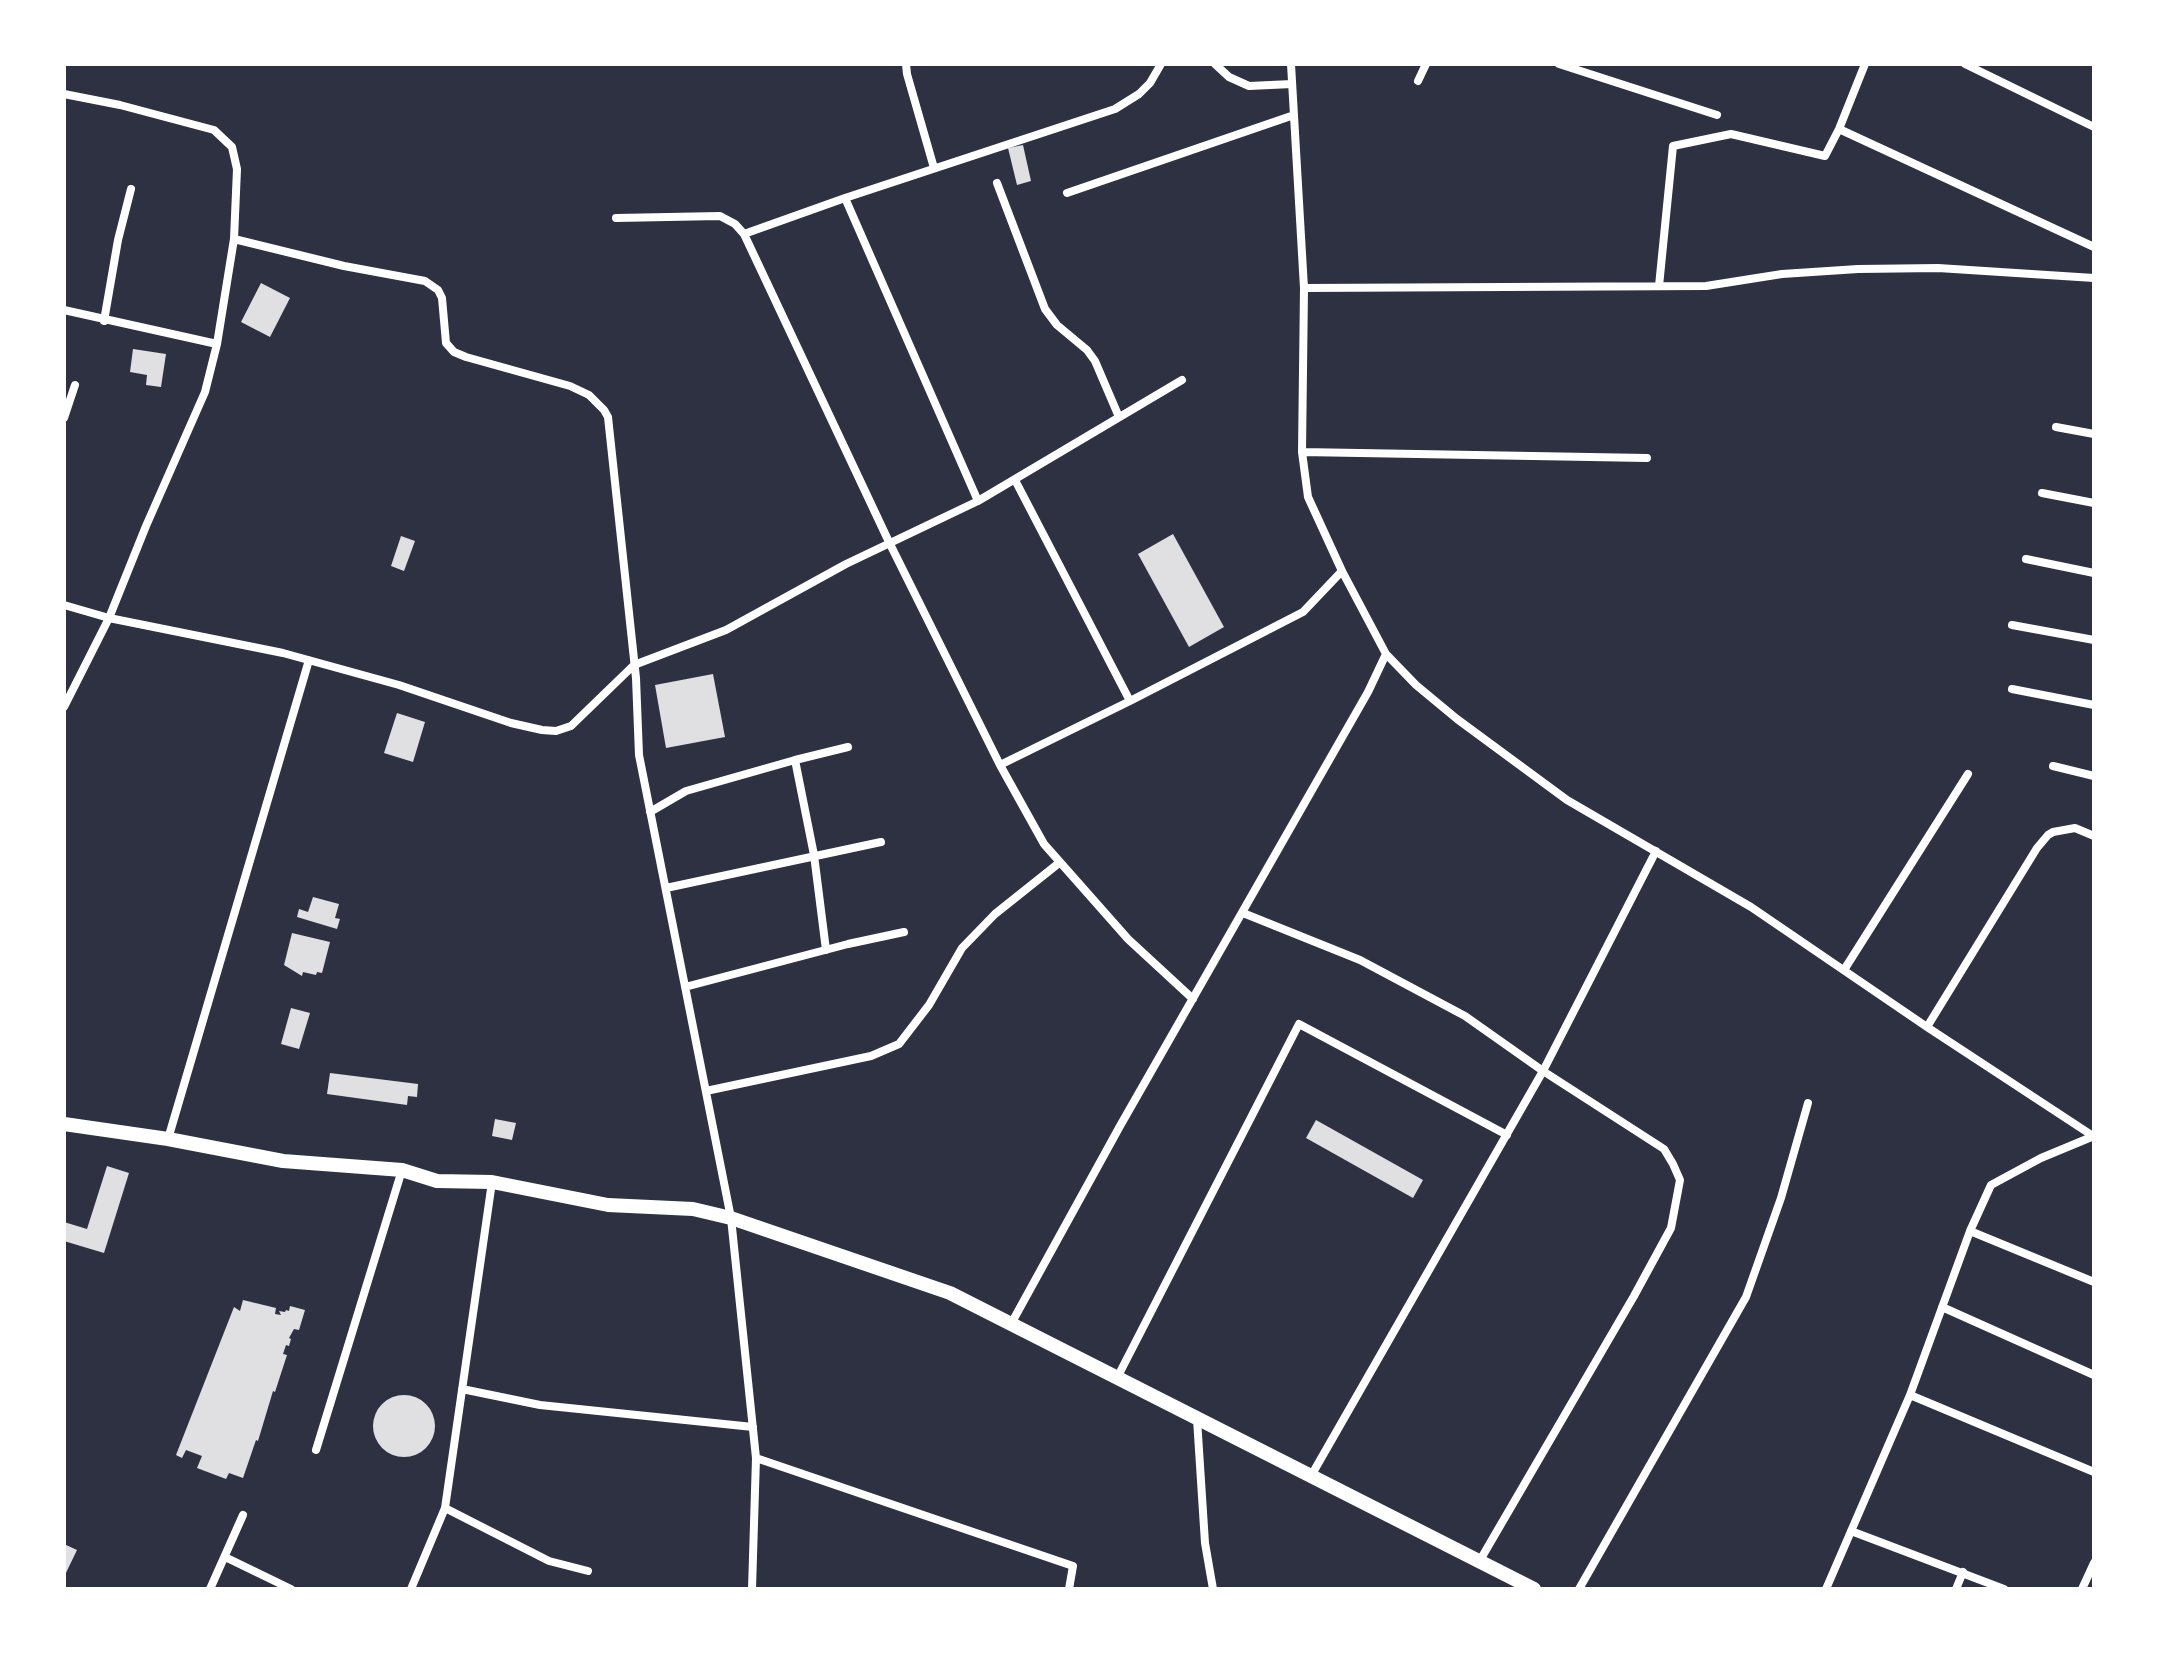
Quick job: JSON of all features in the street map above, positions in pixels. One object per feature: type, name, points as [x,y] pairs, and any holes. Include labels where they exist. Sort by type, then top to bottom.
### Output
[{"type":"main road","points":[[64,1124],[168,1139],[283,1161],[402,1170],[437,1181],[492,1182],[608,1205],[693,1209],[731,1218],[935,1288],[1534,1589]]},
{"type":"street","points":[[906,64],[934,168]]},
{"type":"street","points":[[744,234],[1115,109],[1139,94],[1161,64]]},
{"type":"street","points":[[1215,64],[1229,77],[1249,86],[1292,84]]},
{"type":"street","points":[[1291,64],[1304,288],[1302,452],[1308,497],[1342,571],[1386,654],[1416,685],[1457,719],[1567,800],[1751,907],[2093,1136]]},
{"type":"street","points":[[1418,81],[1426,64]]},
{"type":"street","points":[[1559,64],[1717,115]]},
{"type":"street","points":[[1659,286],[1673,146],[1731,134],[1825,156],[1865,64]]},
{"type":"street","points":[[1965,64],[2094,127]]},
{"type":"street","points":[[64,94],[214,130],[232,147],[237,169],[234,239],[217,344],[205,392],[109,618],[64,707]]},
{"type":"street","points":[[1067,193],[1294,115]]},
{"type":"street","points":[[1839,129],[2094,247]]},
{"type":"street","points":[[997,183],[1045,309],[1057,325],[1087,350],[1095,361],[1119,417]]},
{"type":"street","points":[[104,321],[118,240],[131,189]]},
{"type":"street","points":[[845,198],[978,501]]},
{"type":"street","points":[[616,218],[720,216],[735,224],[744,234],[889,542],[1000,765],[1044,844],[1128,939],[1193,999]]},
{"type":"street","points":[[234,239],[344,266],[425,281],[438,290],[442,298],[446,343],[454,352],[570,386],[589,395],[608,417],[638,701],[639,755],[731,1218],[756,1458],[752,1589]]},
{"type":"street","points":[[1304,288],[1706,286],[1782,274],[1858,269],[1938,268],[2094,278]]},
{"type":"street","points":[[64,310],[217,344]]},
{"type":"street","points":[[64,605],[109,618],[283,653],[399,685],[511,723],[556,731],[571,726],[634,665],[726,630],[889,542],[978,501],[1182,380]]},
{"type":"street","points":[[64,418],[75,385]]},
{"type":"street","points":[[2056,427],[2094,434]]},
{"type":"street","points":[[1302,452],[1647,458]]},
{"type":"street","points":[[1015,480],[1130,701]]},
{"type":"street","points":[[2042,493],[2094,503]]},
{"type":"street","points":[[2026,559],[2094,573]]},
{"type":"street","points":[[1000,765],[1303,612],[1342,571]]},
{"type":"street","points":[[2012,625],[2094,640]]},
{"type":"street","points":[[1011,1324],[1120,1126],[1368,692],[1386,654]]},
{"type":"street","points":[[168,1139],[309,660]]},
{"type":"street","points":[[2012,689],[2094,705]]},
{"type":"street","points":[[650,812],[686,791],[848,747]]},
{"type":"street","points":[[795,760],[814,855],[826,950]]},
{"type":"street","points":[[2053,766],[2094,776]]},
{"type":"street","points":[[1844,970],[1968,774]]},
{"type":"street","points":[[1927,1027],[2048,835],[2075,828],[2094,836]]},
{"type":"street","points":[[666,888],[881,842]]},
{"type":"street","points":[[1311,1476],[1543,1071],[1656,851]]},
{"type":"street","points":[[706,1091],[871,1056],[899,1044],[929,1005],[969,939],[1059,863]]},
{"type":"street","points":[[1243,913],[1360,960],[1465,1016],[1664,1149],[1680,1180],[1671,1228],[1479,1562]]},
{"type":"street","points":[[685,987],[904,932]]},
{"type":"street","points":[[1117,1378],[1299,1024],[1507,1135]]},
{"type":"street","points":[[1579,1589],[1746,1297],[1781,1198],[1808,1103]]},
{"type":"street","points":[[1826,1589],[1910,1395],[1970,1231],[1991,1185],[2041,1158],[2093,1136]]},
{"type":"street","points":[[316,1450],[402,1170]]},
{"type":"street","points":[[411,1589],[445,1508],[492,1182]]},
{"type":"street","points":[[1970,1231],[2094,1282]]},
{"type":"street","points":[[1942,1307],[2094,1375]]},
{"type":"street","points":[[462,1389],[554,1407],[753,1427]]},
{"type":"street","points":[[1910,1395],[2094,1472]]},
{"type":"street","points":[[1197,1418],[1205,1543],[1213,1589]]},
{"type":"street","points":[[756,1458],[1073,1566],[1069,1589]]},
{"type":"street","points":[[445,1508],[549,1561],[588,1571]]},
{"type":"street","points":[[210,1589],[243,1515]]},
{"type":"street","points":[[1851,1531],[2004,1589]]},
{"type":"street","points":[[225,1557],[291,1589]]},
{"type":"street","points":[[2082,1589],[2094,1563]]},
{"type":"street","points":[[1956,1589],[1963,1572]]},
{"type":"building","points":[[1023,145],[1031,181],[1017,185],[1008,148]]},
{"type":"building","points":[[261,283],[290,298],[270,337],[241,322]]},
{"type":"building","points":[[133,349],[166,354],[161,387],[146,385],[147,375],[130,372]]},
{"type":"building","points":[[1173,534],[1224,627],[1189,647],[1138,554]]},
{"type":"building","points":[[401,536],[415,541],[404,571],[391,566]]},
{"type":"building","points":[[713,674],[725,737],[666,748],[655,685]]},
{"type":"building","points":[[397,713],[425,722],[413,762],[384,753]]},
{"type":"building","points":[[313,897],[339,904],[335,918],[340,919],[337,929],[297,917],[299,909],[308,912]]},
{"type":"building","points":[[292,933],[330,942],[322,973],[303,972],[302,976],[284,965]]},
{"type":"building","points":[[291,1008],[310,1013],[299,1049],[281,1044]]},
{"type":"building","points":[[330,1073],[418,1084],[417,1097],[408,1096],[407,1105],[327,1094]]},
{"type":"building","points":[[495,1119],[516,1123],[512,1140],[492,1136]]},
{"type":"building","points":[[1316,1120],[1423,1180],[1413,1198],[1306,1138]]},
{"type":"building","points":[[107,1166],[129,1173],[104,1253],[64,1241],[64,1222],[87,1229]]},
{"type":"building","points":[[243,1300],[276,1308],[275,1314],[281,1315],[279,1311],[289,1311],[290,1306],[305,1310],[299,1330],[294,1329],[289,1346],[286,1345],[283,1354],[287,1355],[243,1478],[229,1473],[226,1479],[197,1468],[202,1456],[186,1450],[182,1458],[176,1455],[234,1307],[240,1311]]},
{"type":"building","points":[[404,1395],[416,1397],[426,1404],[433,1414],[433,1438],[426,1448],[416,1455],[404,1457],[392,1455],[382,1448],[375,1438],[373,1426],[375,1414],[382,1404],[392,1397]]},
{"type":"building","points":[[64,1544],[77,1550],[64,1577]]}]
